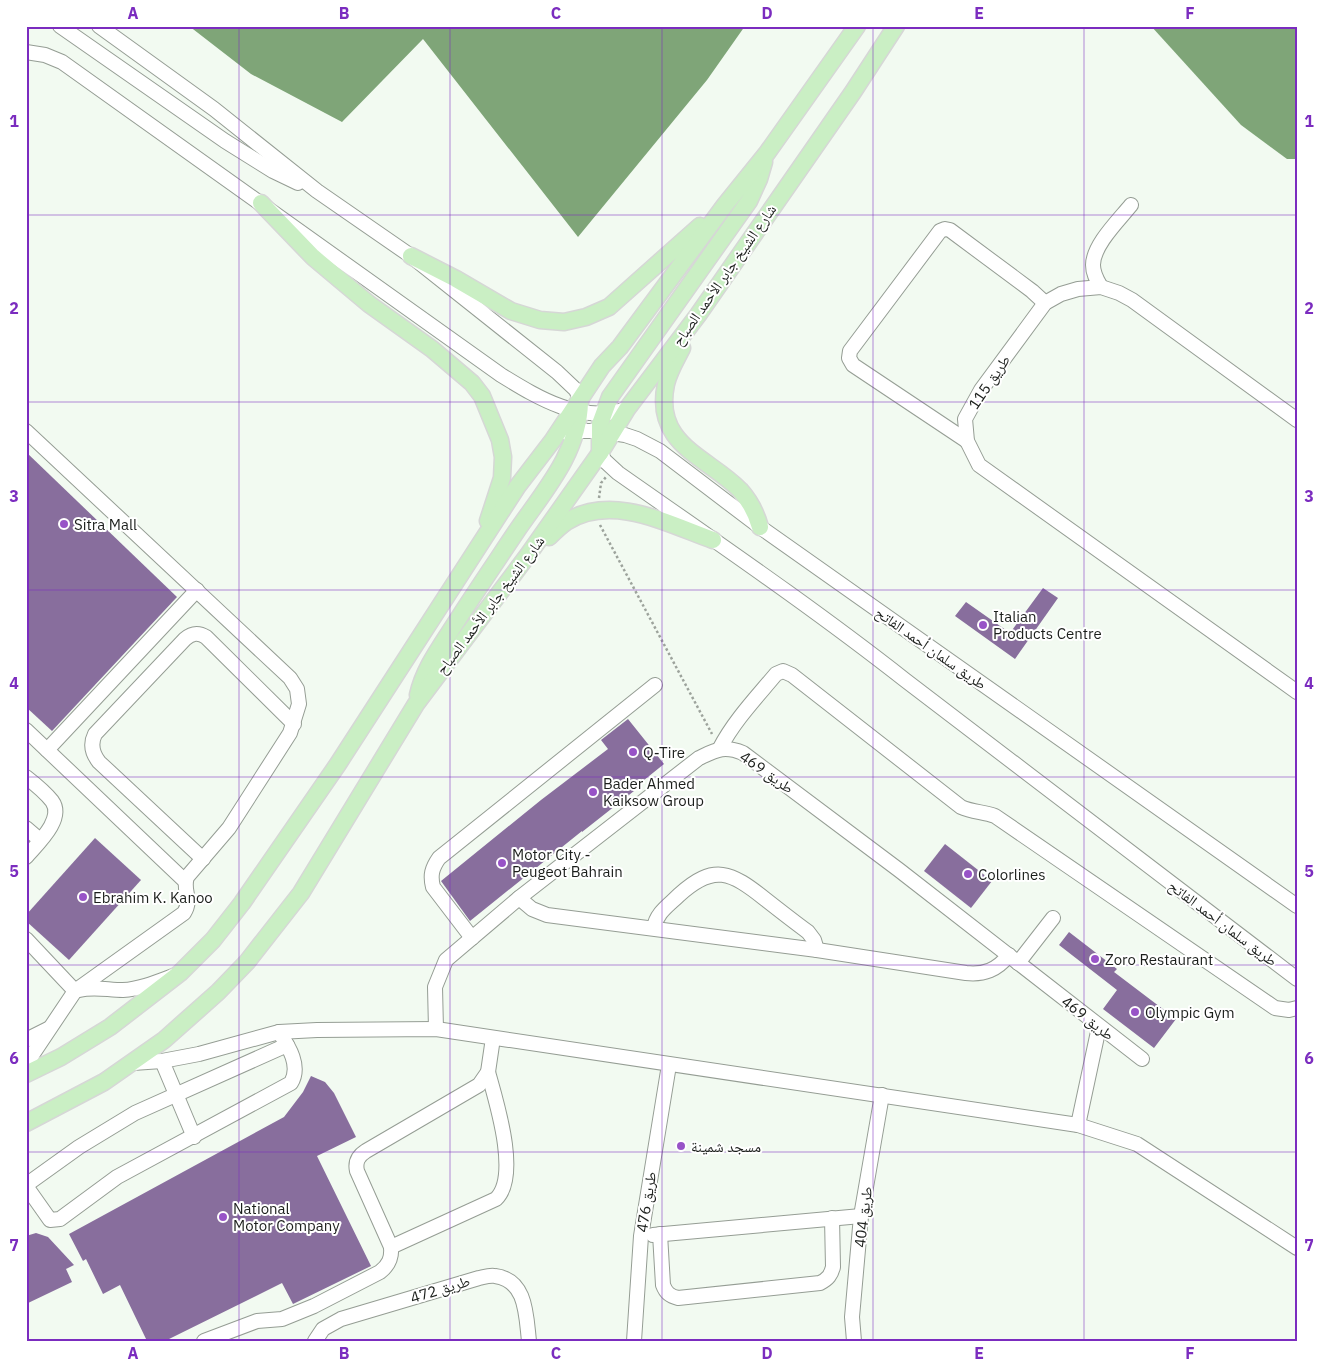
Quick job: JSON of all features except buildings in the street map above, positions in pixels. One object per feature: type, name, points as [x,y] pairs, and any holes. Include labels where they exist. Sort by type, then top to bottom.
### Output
[{"type":"main road","points":[[26,1074],[60,1057],[110,1026],[180,973],[213,940],[242,903],[338,764],[517,487],[577,407],[602,366],[620,347],[725,205],[767,153],[857,26]]},
{"type":"main road","name":"شارع الشيخ جابر الأحمد الصباح","points":[[26,1123],[104,1082],[133,1063],[164,1040],[218,992],[248,962],[301,893],[416,704],[528,555],[600,453],[605,432],[627,409],[698,315],[896,26]]},
{"type":"main road","points":[[605,432],[602,415],[615,388],[749,201],[759,179],[767,153]]},
{"type":"main road","points":[[261,203],[313,257],[369,304],[432,349],[472,383],[482,396],[500,440],[503,457],[502,478],[482,541]]},
{"type":"main road","points":[[411,256],[456,279],[511,311],[540,320],[564,322],[586,317],[610,306],[725,205]]},
{"type":"main road","points":[[698,315],[669,375],[665,394],[667,414],[674,434],[684,447],[742,492],[753,508],[760,527]]},
{"type":"main road","points":[[416,704],[422,680],[433,658],[562,465],[576,432],[577,407]]},
{"type":"main road","points":[[528,555],[566,522],[587,513],[598,511],[621,510],[632,512],[713,540]]},
{"type":"street","points":[[60,26],[248,156],[272,171],[316,191]]},
{"type":"street","points":[[99,26],[214,109],[316,191],[411,256],[557,372],[576,390],[577,407]]},
{"type":"street","points":[[27,51],[45,55],[62,62],[501,375],[542,399],[602,415],[627,409]]},
{"type":"street","points":[[1101,288],[1095,277],[1093,264],[1095,252],[1132,205]]},
{"type":"street","points":[[967,442],[853,365],[849,358],[850,351],[940,231],[945,229],[950,230],[1045,303]]},
{"type":"street","name":"طريق 115","points":[[1297,420],[1132,300],[1101,288],[1078,289],[1061,294],[1045,303],[981,390],[965,419],[967,442],[979,465],[1297,692]]},
{"type":"street","points":[[26,431],[290,678],[298,689],[299,704],[290,733],[229,828],[185,881]]},
{"type":"street","name":"طريق سلمان أحمد الفاتح","points":[[553,440],[564,434],[576,432],[605,432],[637,439],[660,452],[760,527],[1297,906]]},
{"type":"street","name":"طريق سلمان أحمد الفاتح","points":[[600,453],[613,469],[810,607],[1297,979]]},
{"type":"street","points":[[47,750],[197,590]]},
{"type":"street","points":[[203,859],[95,757],[92,745],[95,734],[185,639],[198,634],[202,634],[210,640],[294,724]]},
{"type":"street","points":[[720,748],[728,733],[776,674],[783,671],[792,675],[961,807],[970,811],[988,813],[995,816],[1275,1008],[1289,1010],[1297,1008]]},
{"type":"street","points":[[472,938],[433,887],[430,878],[438,858],[655,685]]},
{"type":"street","points":[[26,730],[185,881],[189,903],[184,913],[75,991],[26,1064]]},
{"type":"street","name":"طريق 469","points":[[436,1029],[435,987],[446,960],[519,898],[699,758],[720,748],[734,749],[743,753],[899,870],[1142,1059]]},
{"type":"street","points":[[26,777],[53,803],[56,811],[55,819],[26,857]]},
{"type":"street","points":[[26,828],[40,840]]},
{"type":"street","points":[[654,928],[660,912],[694,882],[708,876],[732,876],[746,883],[808,932],[814,940],[817,950]]},
{"type":"street","points":[[519,898],[532,909],[547,915],[817,950],[974,974],[990,971],[1013,959],[1053,918]]},
{"type":"street","points":[[26,939],[75,991]]},
{"type":"street","points":[[75,991],[95,988],[113,990],[135,988],[180,973]]},
{"type":"street","points":[[1078,1125],[1099,1027]]},
{"type":"street","points":[[26,1040],[50,1028]]},
{"type":"street","points":[[133,1063],[162,1061],[199,1054],[280,1032],[436,1029],[1078,1125],[1137,1144],[1297,1248]]},
{"type":"street","points":[[280,1032],[287,1045],[294,1063],[296,1075],[291,1083],[116,1177],[55,1221],[50,1220],[26,1185],[95,1137],[135,1114],[287,1045]]},
{"type":"street","points":[[391,1247],[496,1199],[501,1194],[505,1184],[506,1156],[502,1123],[488,1072],[493,1038]]},
{"type":"street","points":[[162,1061],[194,1136]]},
{"type":"street","name":"طريق 476","points":[[634,1341],[641,1236],[669,1065]]},
{"type":"street","points":[[204,1341],[256,1321],[282,1319],[314,1306],[380,1272],[390,1262],[391,1247],[357,1171],[358,1157],[479,1085],[488,1072]]},
{"type":"street","name":"طريق 404","points":[[854,1341],[852,1317],[861,1216],[882,1095]]},
{"type":"street","points":[[641,1236],[861,1216]]},
{"type":"street","points":[[660,1234],[663,1285],[671,1296],[678,1298],[820,1283],[827,1280],[833,1268],[832,1218]]},
{"type":"street","name":"طريق 472","points":[[319,1335],[331,1323],[341,1319],[479,1278],[494,1276],[509,1280],[520,1291],[525,1306],[528,1341]]},
{"type":"street","points":[[314,1306],[319,1335]]},
{"type":"path","points":[[613,469],[601,483],[598,521],[720,748]]},
{"type":"shaded area","points":[[189,26],[745,26],[707,80],[578,237],[423,39],[342,122],[251,74]]},
{"type":"shaded area","points":[[1151,26],[1297,26],[1297,159],[1287,159],[1241,125]]},
{"type":"place","name":"Sitra Mall","points":[[64,524]]},
{"type":"place","name":"Italian Products Centre","points":[[983,625]]},
{"type":"place","name":"Q-Tire","points":[[633,752]]},
{"type":"place","name":"Bader Ahmed Kaiksow Group","points":[[593,792]]},
{"type":"place","name":"Motor City - Peugeot Bahrain","points":[[502,863]]},
{"type":"place","name":"Colorlines","points":[[968,874]]},
{"type":"place","name":"Ebrahim K. Kanoo","points":[[83,897]]},
{"type":"place","name":"Zoro Restaurant","points":[[1095,959]]},
{"type":"place","name":"Olympic Gym","points":[[1135,1012]]},
{"type":"place","name":"مسجد شمينة","points":[[681,1146]]},
{"type":"place","name":"National Motor Company","points":[[223,1217]]}]
